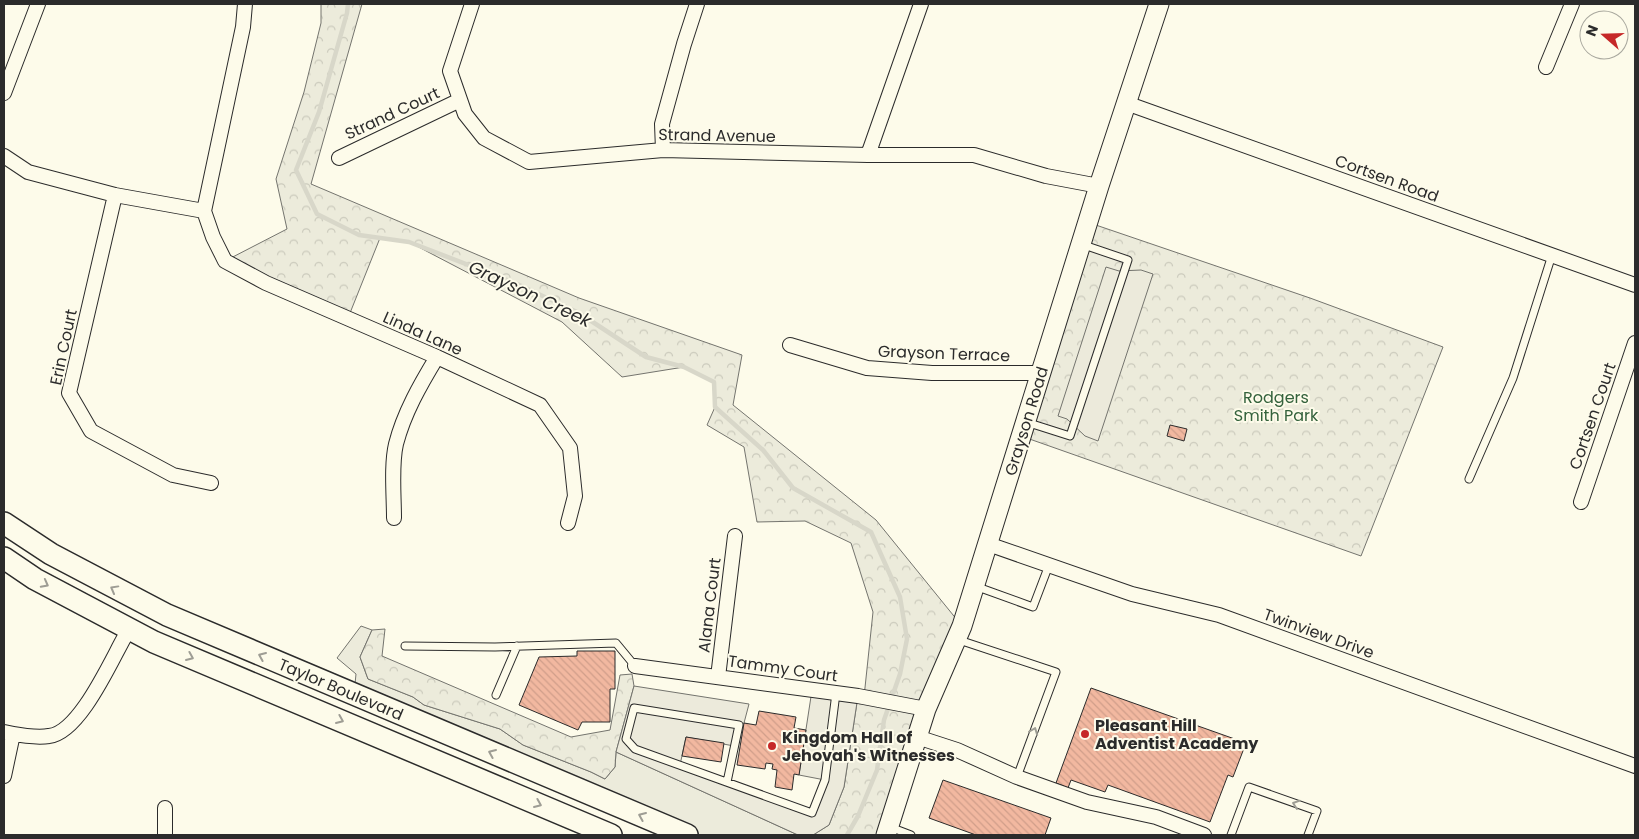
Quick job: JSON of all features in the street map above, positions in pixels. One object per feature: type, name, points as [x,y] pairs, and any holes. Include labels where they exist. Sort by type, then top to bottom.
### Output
[{"type":"main road","name":"Taylor Boulevard","points":[[4,523],[51,554],[167,615],[687,835]]},
{"type":"main road","name":"Taylor Boulevard","points":[[4,558],[35,579],[154,642],[611,835]]},
{"type":"street","points":[[4,93],[38,4]]},
{"type":"street","points":[[4,156],[28,172],[115,195],[204,211],[243,27],[245,4]]},
{"type":"street","name":"Strand Avenue","points":[[472,4],[450,71],[465,114],[484,138],[529,162],[663,150],[868,155],[974,155],[1046,176],[1099,186]]},
{"type":"street","points":[[663,150],[662,124],[697,4]]},
{"type":"street","points":[[868,155],[921,4]]},
{"type":"street","name":"Grayson Road","points":[[888,831],[918,737],[917,707],[956,639],[975,586],[1080,244],[1159,4]]},
{"type":"street","points":[[1546,67],[1572,4]]},
{"type":"street","name":"Strand Court","points":[[339,158],[460,100]]},
{"type":"street","name":"Cortsen Road","points":[[1126,103],[1635,285]]},
{"type":"street","name":"Erin Court","points":[[115,195],[69,393],[91,431],[173,475],[211,483]]},
{"type":"street","name":"Linda Lane","points":[[204,211],[213,237],[225,261],[266,283],[437,357],[540,405],[570,448],[574,496],[568,523]]},
{"type":"street","name":"Cortsen Court","points":[[1581,502],[1635,342]]},
{"type":"street","name":"Grayson Terrace","points":[[790,345],[867,368],[932,373],[1040,373]]},
{"type":"street","points":[[394,518],[396,445],[416,392],[437,357]]},
{"type":"street","name":"Alana Court","points":[[718,677],[735,536]]},
{"type":"street","name":"Twinview Drive","points":[[988,544],[1132,594],[1219,615],[1635,766]]},
{"type":"street","points":[[4,776],[8,733],[51,736],[71,725],[83,710],[124,638],[127,628]]},
{"type":"street","name":"Tammy Court","points":[[634,666],[864,697],[917,707]]},
{"type":"street","points":[[918,737],[956,750],[1017,776],[1087,802],[1156,817],[1204,835]]},
{"type":"street","points":[[165,808],[165,835]]},
{"type":"lane","points":[[1026,422],[1070,436],[1128,260],[1080,244]]},
{"type":"lane","points":[[1469,479],[1513,378],[1552,255]]},
{"type":"lane","points":[[975,586],[1033,607],[1049,565]]},
{"type":"lane","points":[[956,639],[1056,672],[1017,776]]},
{"type":"lane","points":[[405,646],[517,646],[616,643],[634,666]]},
{"type":"lane","points":[[496,695],[517,646]]},
{"type":"lane","points":[[727,782],[739,725],[634,708],[626,739],[635,749],[812,814],[825,780],[836,693]]},
{"type":"lane","points":[[1231,835],[1249,787],[1317,811],[1308,835]]},
{"type":"lane","points":[[888,831],[911,835]]},
{"type":"green space","points":[[321,4],[362,4],[311,184],[579,298],[742,355],[733,405],[876,520],[962,626],[886,835],[813,835],[829,825],[844,787],[858,696],[864,697],[873,612],[851,543],[805,521],[757,522],[744,447],[707,425],[715,407],[713,382],[684,367],[622,377],[562,322],[409,242],[380,238],[348,318],[225,261],[287,229],[276,179],[304,92],[321,23]]},
{"type":"green space","name":"Rodgers Smith Park","points":[[1087,222],[1310,298],[1443,347],[1361,556],[1021,436]]},
{"type":"green space","points":[[361,626],[372,630],[360,657],[368,679],[413,697],[424,705],[500,729],[523,745],[605,779],[615,767],[616,752],[798,835],[687,835],[354,694],[356,674],[337,658]]},
{"type":"green space","points":[[385,629],[382,656],[571,737],[610,730],[620,675],[632,674],[634,686],[616,752],[615,767],[605,779],[523,745],[500,729],[424,705],[413,697],[368,679],[360,657],[372,630]]},
{"type":"shaded area","points":[[1106,267],[1119,271],[1141,270],[1153,274],[1098,441],[1085,436],[1067,419],[1058,416]]},
{"type":"shaded area","points":[[634,686],[749,704],[744,723],[739,725],[734,746],[686,737],[680,765],[812,813],[825,780],[799,775],[812,690],[858,696],[844,787],[829,825],[813,835],[798,835],[616,752]]},
{"type":"building","points":[[1170,425],[1187,429],[1184,441],[1167,436]]},
{"type":"building","points":[[577,651],[615,651],[615,689],[610,689],[610,722],[582,722],[578,730],[519,705],[539,657],[577,656]]},
{"type":"building","points":[[1091,688],[1246,743],[1233,777],[1228,775],[1210,822],[1108,785],[1105,792],[1071,780],[1068,788],[1056,783]]},
{"type":"building","name":"Kingdom Hall of Jehovah's Witnesses","points":[[759,711],[796,717],[794,728],[806,730],[799,775],[794,774],[792,790],[775,787],[777,770],[772,769],[773,764],[766,763],[765,769],[737,765],[744,723],[756,725]]},
{"type":"building","points":[[686,737],[724,743],[721,762],[682,756]]},
{"type":"building","points":[[943,780],[1051,818],[1045,835],[976,835],[929,818]]},
{"type":"waterway","name":"Grayson Creek","points":[[348,4],[319,112],[296,170],[317,214],[359,235],[409,242],[515,283],[579,313],[646,357],[684,367],[714,382],[715,407],[763,450],[793,488],[871,532],[900,597],[907,639],[900,674],[884,720],[877,770],[858,816],[847,835]]},
{"type":"place","name":"Pleasant Hill Adventist Academy","points":[[1085,734]]},
{"type":"place","name":"Kingdom Hall of Jehovah's Witnesses","points":[[772,746]]}]
